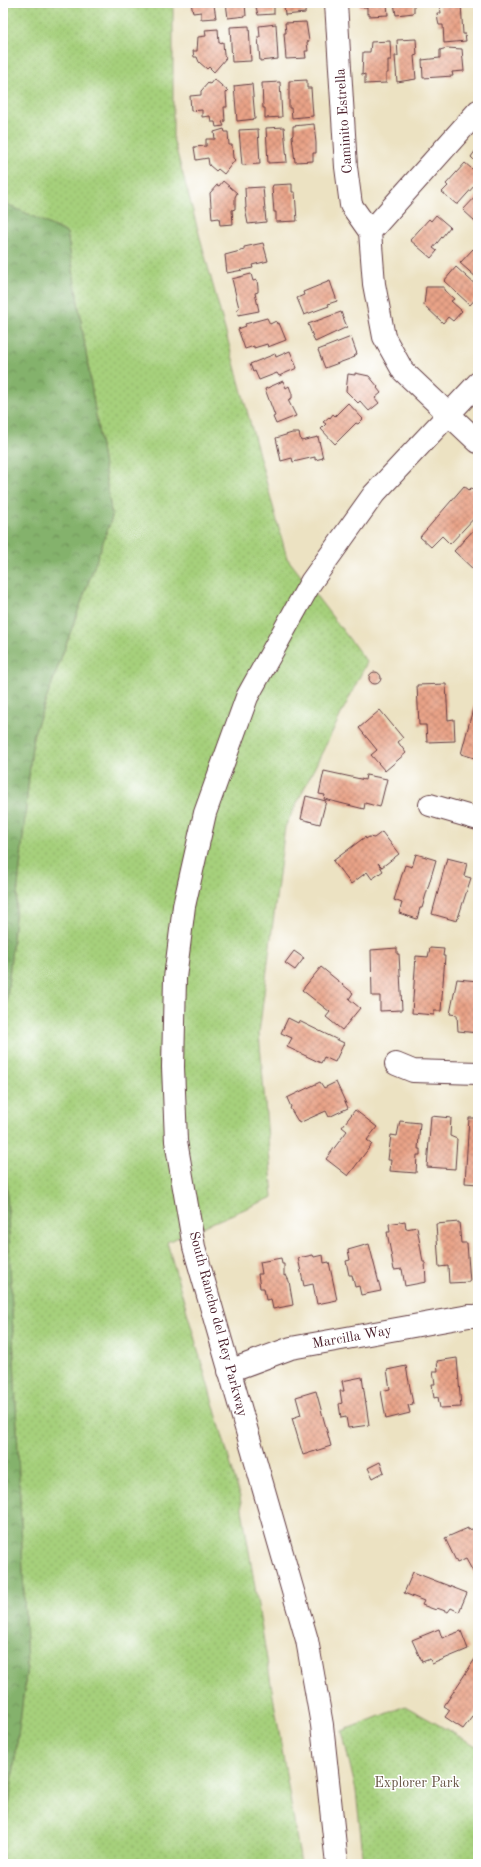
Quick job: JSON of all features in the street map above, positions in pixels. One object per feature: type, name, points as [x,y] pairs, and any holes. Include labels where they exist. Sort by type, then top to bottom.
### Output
[{"type":"street","name":"Caminito Estrella","points":[[336,3],[346,167],[351,205],[370,232]]},
{"type":"street","points":[[478,111],[370,232],[374,284],[384,337],[403,371],[478,442]]},
{"type":"street","name":"South Rancho del Rey Parkway","points":[[337,1864],[322,1725],[307,1640],[194,1247],[176,1141],[173,1067],[175,978],[184,906],[205,813],[247,697],[311,582],[374,494],[478,383]]},
{"type":"street","points":[[430,805],[478,819]]},
{"type":"street","points":[[396,1064],[414,1071],[478,1073]]},
{"type":"street","name":"Marcilla Way","points":[[229,1371],[290,1348],[469,1316],[478,1316]]},
{"type":"green space","points":[[3,3],[173,3],[173,138],[287,558],[367,662],[285,827],[259,1033],[273,1197],[167,1242],[240,1497],[301,1864],[3,1864],[3,1852],[27,1667],[3,1095],[3,1038],[33,736],[112,517],[67,233],[3,202]]},
{"type":"green space","points":[[3,202],[67,233],[112,517],[33,736],[3,1038]]},
{"type":"green space","points":[[3,1095],[27,1667],[3,1852]]},
{"type":"green space","name":"Explorer Park","points":[[405,1706],[478,1747],[478,1864],[364,1864],[356,1791],[342,1731]]},
{"type":"building","points":[[191,3],[218,3],[214,5],[216,18],[201,19],[201,12],[193,13]]},
{"type":"building","points":[[226,3],[245,3],[246,16],[228,18]]},
{"type":"building","points":[[255,3],[274,3],[274,14],[258,15]]},
{"type":"building","points":[[282,3],[306,3],[305,13],[285,15],[284,5],[282,5]]},
{"type":"building","points":[[359,3],[387,3],[388,15],[369,16],[369,13],[367,14],[367,7],[359,7]]},
{"type":"building","points":[[394,3],[414,3],[414,13],[396,15]]},
{"type":"building","points":[[461,4],[463,34],[465,34],[466,41],[444,43],[443,25],[439,25],[437,13],[441,13],[440,6]]},
{"type":"building","points":[[306,22],[309,41],[307,42],[308,51],[305,51],[306,58],[286,59],[284,33],[286,33],[285,23]]},
{"type":"building","points":[[276,24],[278,59],[260,61],[258,37],[260,37],[259,26]]},
{"type":"building","points":[[249,26],[251,61],[232,62],[230,27]]},
{"type":"building","points":[[218,29],[219,43],[223,42],[224,55],[226,58],[214,72],[209,67],[207,69],[199,62],[197,57],[194,57],[193,51],[197,51],[198,37],[206,36],[205,30]]},
{"type":"building","points":[[416,39],[417,55],[414,56],[416,79],[397,82],[395,56],[398,56],[397,40]]},
{"type":"building","points":[[390,41],[391,60],[388,60],[386,83],[365,84],[365,74],[362,75],[363,52],[370,52],[371,42]]},
{"type":"building","points":[[447,48],[462,49],[464,71],[452,72],[453,76],[423,78],[422,60],[440,58],[440,50]]},
{"type":"building","points":[[214,79],[228,91],[226,93],[227,107],[224,107],[225,121],[222,122],[224,126],[216,127],[215,122],[211,122],[210,116],[202,117],[202,110],[191,111],[190,96],[201,95],[201,91]]},
{"type":"building","points":[[307,80],[307,88],[311,88],[313,116],[292,118],[291,108],[289,108],[289,81]]},
{"type":"building","points":[[280,82],[282,117],[265,118],[262,83]]},
{"type":"building","points":[[252,84],[255,119],[237,121],[234,86]]},
{"type":"building","points":[[314,124],[316,153],[313,153],[313,161],[295,162],[292,136],[293,126]]},
{"type":"building","points":[[284,127],[287,162],[268,163],[266,128]]},
{"type":"building","points":[[224,129],[225,132],[228,132],[229,145],[232,145],[233,158],[235,160],[224,174],[218,169],[216,171],[209,165],[208,158],[196,160],[194,147],[206,146],[206,139],[215,139],[214,132]]},
{"type":"building","points":[[258,129],[260,164],[242,165],[239,130]]},
{"type":"building","points":[[478,147],[478,164],[471,157]]},
{"type":"building","points":[[465,163],[478,174],[478,187],[475,185],[458,204],[456,204],[442,192],[448,186],[446,184]]},
{"type":"building","points":[[223,181],[237,193],[235,197],[235,209],[232,210],[233,224],[220,225],[219,218],[212,219],[210,193]]},
{"type":"building","points":[[292,184],[292,192],[295,192],[297,221],[276,222],[272,188],[273,185]]},
{"type":"building","points":[[263,187],[266,222],[248,224],[245,208],[245,188]]},
{"type":"building","points":[[478,194],[478,219],[476,222],[463,210]]},
{"type":"building","points":[[436,215],[450,227],[433,248],[437,251],[431,258],[410,240],[429,219],[431,221]]},
{"type":"building","points":[[263,243],[268,261],[252,265],[253,268],[227,273],[225,255],[244,250],[244,247]]},
{"type":"building","points":[[473,249],[478,254],[478,279],[460,263]]},
{"type":"building","points":[[456,267],[478,287],[478,296],[470,305],[444,281]]},
{"type":"building","points":[[251,274],[253,281],[257,280],[258,292],[255,293],[259,311],[238,315],[237,309],[239,308],[232,279]]},
{"type":"building","points":[[330,281],[337,301],[328,304],[329,306],[304,315],[297,298],[304,295],[303,292]]},
{"type":"building","points":[[426,287],[444,287],[444,290],[454,299],[451,301],[462,311],[453,321],[448,317],[443,323],[424,305]]},
{"type":"building","points":[[341,312],[347,327],[315,342],[308,324]]},
{"type":"building","points":[[267,318],[270,324],[276,321],[277,324],[279,323],[286,340],[268,347],[267,344],[245,349],[238,329],[246,326],[245,324]]},
{"type":"building","points":[[351,337],[357,354],[354,356],[355,357],[325,368],[318,350]]},
{"type":"building","points":[[290,351],[297,368],[279,376],[277,373],[259,380],[255,371],[253,372],[250,364],[275,354],[276,357]]},
{"type":"building","points":[[355,373],[369,376],[381,393],[375,398],[379,403],[369,411],[360,401],[358,403],[346,391],[348,374],[355,375]]},
{"type":"building","points":[[283,381],[286,388],[289,386],[292,394],[292,398],[288,400],[296,416],[276,424],[273,417],[275,416],[265,389]]},
{"type":"building","points":[[348,403],[363,419],[358,424],[356,423],[335,444],[321,429],[326,424],[323,422],[329,417],[330,418],[333,414],[335,416]]},
{"type":"building","points":[[292,433],[299,433],[301,441],[318,437],[323,458],[315,460],[315,457],[293,462],[292,458],[281,461],[276,438]]},
{"type":"building","points":[[464,486],[469,490],[471,488],[478,492],[478,514],[450,544],[442,536],[431,547],[420,537]]},
{"type":"building","points":[[478,525],[478,568],[475,571],[454,551]]},
{"type":"building","points":[[373,672],[377,672],[381,678],[377,684],[373,684],[369,680],[369,676]]},
{"type":"building","points":[[446,684],[448,720],[454,719],[455,741],[427,742],[426,725],[419,725],[417,685]]},
{"type":"building","points":[[474,705],[478,706],[478,759],[461,754]]},
{"type":"building","points":[[380,710],[403,738],[398,742],[406,753],[385,771],[371,755],[377,750],[359,728]]},
{"type":"building","points":[[324,771],[365,780],[366,775],[387,779],[380,807],[365,803],[364,809],[324,799],[325,795],[319,794]]},
{"type":"building","points":[[306,796],[326,801],[320,824],[301,819]]},
{"type":"building","points":[[382,832],[399,854],[382,867],[378,863],[383,871],[372,879],[367,872],[351,884],[333,861],[365,837],[366,839],[369,837],[374,838]]},
{"type":"building","points":[[416,854],[436,860],[422,908],[420,908],[417,919],[399,913],[402,903],[394,900],[405,865],[412,867]]},
{"type":"building","points":[[447,858],[467,863],[464,876],[471,878],[457,921],[432,914]]},
{"type":"building","points":[[397,948],[397,954],[399,954],[402,1010],[380,1011],[380,996],[372,996],[371,950]]},
{"type":"building","points":[[430,948],[444,949],[443,956],[445,956],[441,1011],[434,1011],[434,1015],[412,1013],[416,956],[428,957]]},
{"type":"building","points":[[294,951],[304,958],[295,970],[285,963]]},
{"type":"building","points":[[321,967],[353,993],[349,999],[360,1008],[342,1030],[326,1017],[330,1012],[302,990]]},
{"type":"building","points":[[457,979],[478,981],[478,1033],[458,1031],[457,1015],[450,1014]]},
{"type":"building","points":[[288,1018],[298,1023],[299,1021],[344,1043],[335,1062],[324,1057],[321,1063],[287,1047],[292,1038],[281,1033]]},
{"type":"building","points":[[320,1082],[324,1088],[336,1082],[348,1108],[329,1117],[326,1111],[299,1123],[290,1108],[291,1107],[287,1098]]},
{"type":"building","points":[[355,1110],[377,1127],[367,1140],[372,1144],[348,1176],[326,1159],[347,1131],[342,1127]]},
{"type":"building","points":[[477,1115],[478,1184],[465,1183],[469,1118],[476,1118]]},
{"type":"building","points":[[431,1116],[451,1118],[450,1136],[457,1139],[455,1169],[427,1167]]},
{"type":"building","points":[[400,1121],[420,1123],[418,1149],[420,1149],[420,1155],[417,1155],[416,1173],[390,1171],[391,1160],[388,1160],[391,1135],[397,1136]]},
{"type":"building","points":[[405,1221],[406,1229],[417,1227],[423,1262],[425,1262],[426,1282],[405,1286],[402,1269],[394,1270],[387,1232],[390,1232],[389,1224]]},
{"type":"building","points":[[459,1222],[461,1243],[467,1243],[470,1282],[449,1283],[448,1266],[439,1267],[436,1224]]},
{"type":"building","points":[[369,1244],[381,1291],[361,1295],[359,1286],[355,1287],[352,1275],[349,1275],[346,1261],[350,1260],[348,1250]]},
{"type":"building","points":[[313,1255],[314,1257],[323,1255],[324,1263],[329,1262],[337,1300],[317,1304],[313,1284],[304,1286],[298,1258]]},
{"type":"building","points":[[281,1258],[282,1264],[284,1264],[284,1276],[286,1275],[289,1281],[293,1305],[273,1309],[271,1299],[266,1300],[264,1288],[260,1288],[258,1274],[262,1274],[260,1262]]},
{"type":"building","points":[[457,1358],[461,1407],[440,1408],[438,1397],[434,1398],[432,1384],[435,1384],[433,1371],[438,1371],[437,1361]]},
{"type":"building","points":[[406,1366],[413,1404],[408,1405],[410,1413],[386,1419],[381,1391],[390,1389],[387,1370]]},
{"type":"building","points":[[362,1377],[369,1425],[348,1428],[346,1417],[341,1418],[339,1404],[342,1403],[340,1391],[344,1391],[342,1381]]},
{"type":"building","points":[[316,1391],[331,1446],[303,1455],[292,1418],[301,1415],[296,1397]]},
{"type":"building","points":[[380,1462],[384,1472],[373,1478],[368,1468]]},
{"type":"building","points":[[468,1528],[468,1530],[472,1529],[478,1536],[478,1576],[476,1577],[466,1559],[457,1563],[445,1538]]},
{"type":"building","points":[[413,1572],[467,1593],[459,1612],[451,1608],[448,1612],[437,1608],[436,1610],[422,1605],[424,1601],[404,1593]]},
{"type":"building","points":[[439,1629],[442,1638],[461,1631],[468,1649],[432,1664],[430,1659],[422,1662],[412,1640]]},
{"type":"building","points":[[475,1659],[478,1661],[478,1709],[463,1729],[445,1717],[450,1710],[444,1706]]}]
